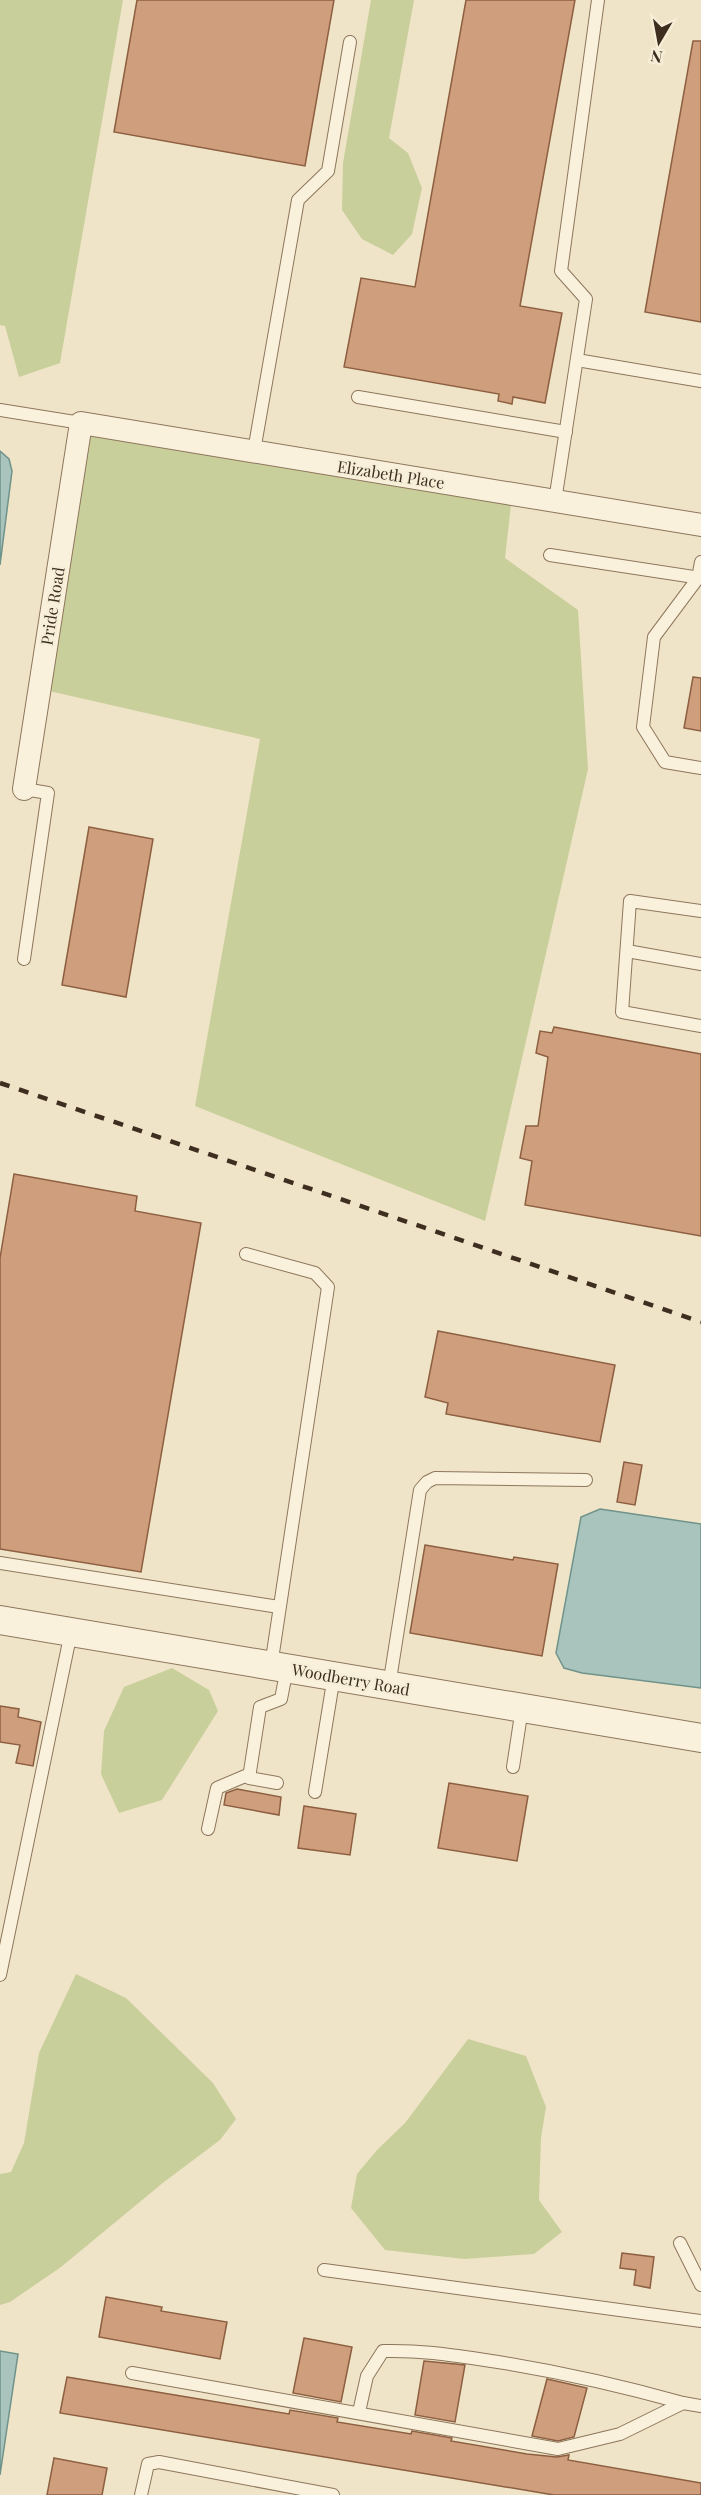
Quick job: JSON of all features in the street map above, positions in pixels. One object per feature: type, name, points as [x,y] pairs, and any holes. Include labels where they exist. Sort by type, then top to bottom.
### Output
[{"type":"street","name":"Elizabeth Place","points":[[81,423],[701,525]]},
{"type":"street","name":"Pride Road","points":[[24,789],[81,423]]},
{"type":"street","name":"Woodberry Road","points":[[0,1620],[701,1738]]},
{"type":"lane","points":[[555,501],[586,299],[561,271],[598,0]]},
{"type":"lane","points":[[254,451],[298,200],[328,171],[350,42]]},
{"type":"lane","points":[[577,360],[701,381]]},
{"type":"lane","points":[[358,397],[566,432]]},
{"type":"lane","points":[[0,410],[81,423]]},
{"type":"lane","points":[[550,555],[700,578]]},
{"type":"lane","points":[[701,562],[700,578],[654,636],[643,727],[665,762],[701,768]]},
{"type":"lane","points":[[24,789],[48,793],[24,959]]},
{"type":"lane","points":[[701,911],[630,901],[622,1012],[701,1026]]},
{"type":"lane","points":[[627,951],[701,964]]},
{"type":"lane","points":[[246,1254],[315,1274],[328,1287],[279,1607],[281,1699],[260,1707],[249,1778],[277,1783]]},
{"type":"lane","points":[[389,1686],[420,1490],[427,1482],[435,1478],[586,1480]]},
{"type":"lane","points":[[0,1563],[279,1607]]},
{"type":"lane","points":[[0,1975],[71,1632]]},
{"type":"lane","points":[[315,1792],[334,1676]]},
{"type":"lane","points":[[513,1767],[522,1708]]},
{"type":"lane","points":[[208,1828],[217,1788],[250,1774]]},
{"type":"lane","points":[[680,2243],[701,2284]]},
{"type":"lane","points":[[324,2270],[701,2321]]},
{"type":"lane","points":[[359,2412],[367,2376],[383,2351],[422,2350],[549,2370],[701,2406]]},
{"type":"lane","points":[[132,2373],[558,2449],[620,2434],[683,2403]]},
{"type":"lane","points":[[141,2495],[148,2464],[159,2463],[333,2495]]},
{"type":"green space","points":[[0,0],[123,0],[60,363],[19,377],[5,326],[0,325]]},
{"type":"green space","points":[[371,0],[414,0],[389,138],[408,153],[422,188],[412,234],[393,255],[362,239],[342,210],[343,163]]},
{"type":"green space","points":[[89,436],[511,505],[505,558],[578,610],[588,769],[485,1221],[195,1106],[260,739],[49,691]]},
{"type":"green space","points":[[172,1668],[209,1690],[218,1711],[162,1800],[119,1813],[101,1774],[104,1731],[124,1687]]},
{"type":"green space","points":[[76,1974],[126,1998],[213,2083],[236,2119],[220,2140],[164,2182],[61,2267],[10,2302],[0,2305],[0,2174],[11,2172],[24,2143],[39,2053]]},
{"type":"green space","points":[[468,2039],[526,2056],[546,2107],[541,2138],[539,2200],[562,2232],[534,2254],[464,2259],[385,2250],[351,2208],[357,2174],[377,2150],[405,2123]]},
{"type":"water","points":[[0,451],[9,459],[12,471],[0,565]]},
{"type":"water","points":[[600,1509],[701,1524],[701,1688],[582,1673],[564,1668],[556,1653],[581,1517]]},
{"type":"water","points":[[0,2351],[18,2354],[0,2475]]},
{"type":"building","points":[[137,0],[334,0],[305,166],[114,132]]},
{"type":"building","points":[[466,0],[575,0],[520,306],[562,313],[545,403],[513,397],[512,404],[498,401],[499,394],[344,367],[361,278],[415,287]]},
{"type":"building","points":[[693,41],[701,41],[701,322],[645,312]]},
{"type":"building","points":[[693,677],[701,678],[701,731],[684,728]]},
{"type":"building","points":[[89,827],[153,839],[126,997],[62,985]]},
{"type":"building","points":[[554,1027],[701,1054],[701,1236],[525,1205],[532,1161],[520,1158],[526,1126],[538,1126],[548,1057],[536,1053],[540,1031],[552,1033]]},
{"type":"building","points":[[14,1174],[137,1196],[135,1211],[201,1223],[141,1572],[0,1549],[0,1258]]},
{"type":"building","points":[[438,1331],[615,1365],[600,1442],[446,1414],[448,1403],[425,1397]]},
{"type":"building","points":[[624,1462],[642,1465],[635,1505],[617,1502]]},
{"type":"building","points":[[425,1545],[513,1560],[514,1557],[558,1564],[542,1656],[410,1633]]},
{"type":"building","points":[[0,1706],[19,1709],[18,1717],[41,1722],[33,1766],[16,1763],[20,1745],[0,1742]]},
{"type":"building","points":[[449,1783],[528,1796],[517,1861],[438,1848]]},
{"type":"building","points":[[237,1789],[281,1797],[279,1815],[224,1805],[226,1793]]},
{"type":"building","points":[[304,1806],[356,1814],[350,1855],[298,1848]]},
{"type":"building","points":[[622,2253],[654,2257],[650,2288],[634,2285],[636,2270],[620,2268]]},
{"type":"building","points":[[106,2297],[162,2307],[161,2311],[227,2322],[220,2359],[99,2337]]},
{"type":"building","points":[[304,2338],[352,2347],[341,2402],[293,2393]]},
{"type":"building","points":[[424,2361],[465,2365],[455,2422],[415,2415]]},
{"type":"building","points":[[67,2377],[289,2414],[290,2410],[338,2418],[337,2422],[411,2434],[412,2431],[452,2438],[451,2441],[527,2454],[557,2457],[569,2455],[568,2460],[701,2483],[701,2495],[554,2495],[60,2413]]},
{"type":"building","points":[[547,2379],[587,2388],[574,2437],[558,2441],[532,2436]]},
{"type":"building","points":[[54,2458],[107,2468],[102,2495],[47,2495]]},
{"type":"railway","points":[[0,1083],[701,1322]]}]
